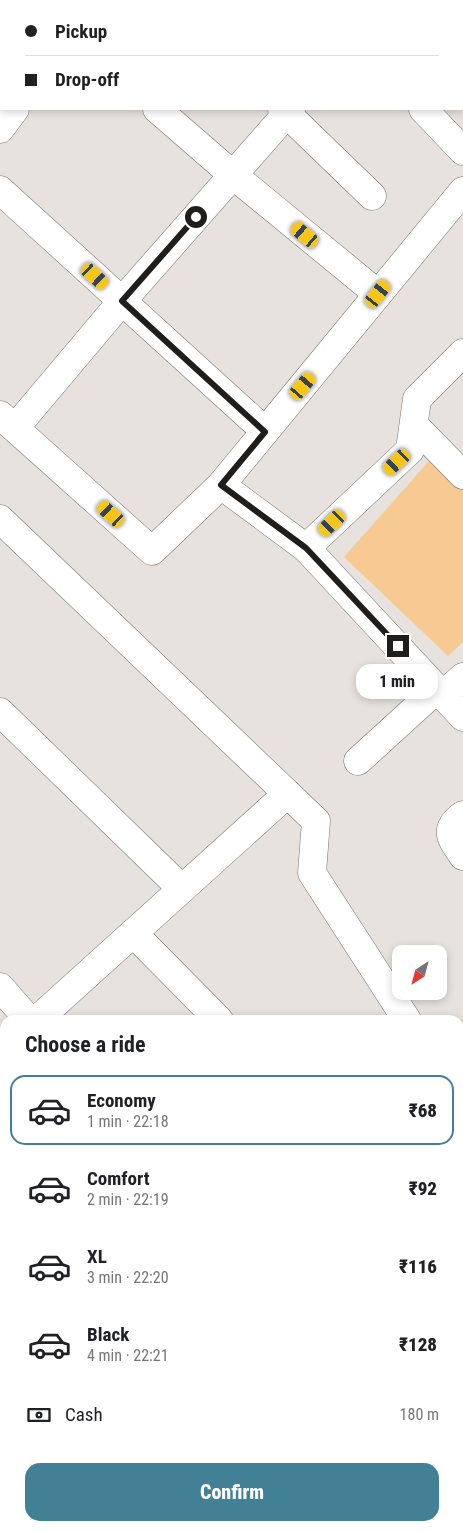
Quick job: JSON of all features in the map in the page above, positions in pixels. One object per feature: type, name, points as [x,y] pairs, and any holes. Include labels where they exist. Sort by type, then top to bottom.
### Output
[{"type":"street","points":[[0,129],[14,110]]},
{"type":"street","points":[[157,110],[232,175],[378,294]]},
{"type":"street","points":[[372,196],[286,110],[122,301],[7,422],[152,551],[221,485],[463,191]]},
{"type":"street","points":[[424,110],[462,150]]},
{"type":"street","points":[[0,190],[265,432]]},
{"type":"street","points":[[306,548],[410,450],[417,399],[463,353]]},
{"type":"street","points":[[414,425],[463,475]]},
{"type":"street","points":[[221,485],[306,548],[463,717]]},
{"type":"street","points":[[0,519],[316,822],[312,874],[404,1015]]},
{"type":"street","points":[[358,760],[440,692],[463,677]]},
{"type":"street","points":[[0,712],[182,889]]},
{"type":"street","points":[[43,1015],[287,794]]},
{"type":"street","points":[[463,815],[455,820],[450,830],[451,836],[463,856]]},
{"type":"street","points":[[133,933],[213,1015]]},
{"type":"street","points":[[0,987],[25,1015]]},
{"type":"shaded area","points":[[437,452],[463,478],[463,642],[448,656],[344,557]]},
{"type":"route","points":[[196,217],[122,301],[265,432],[221,485],[306,548],[398,646]]}]
